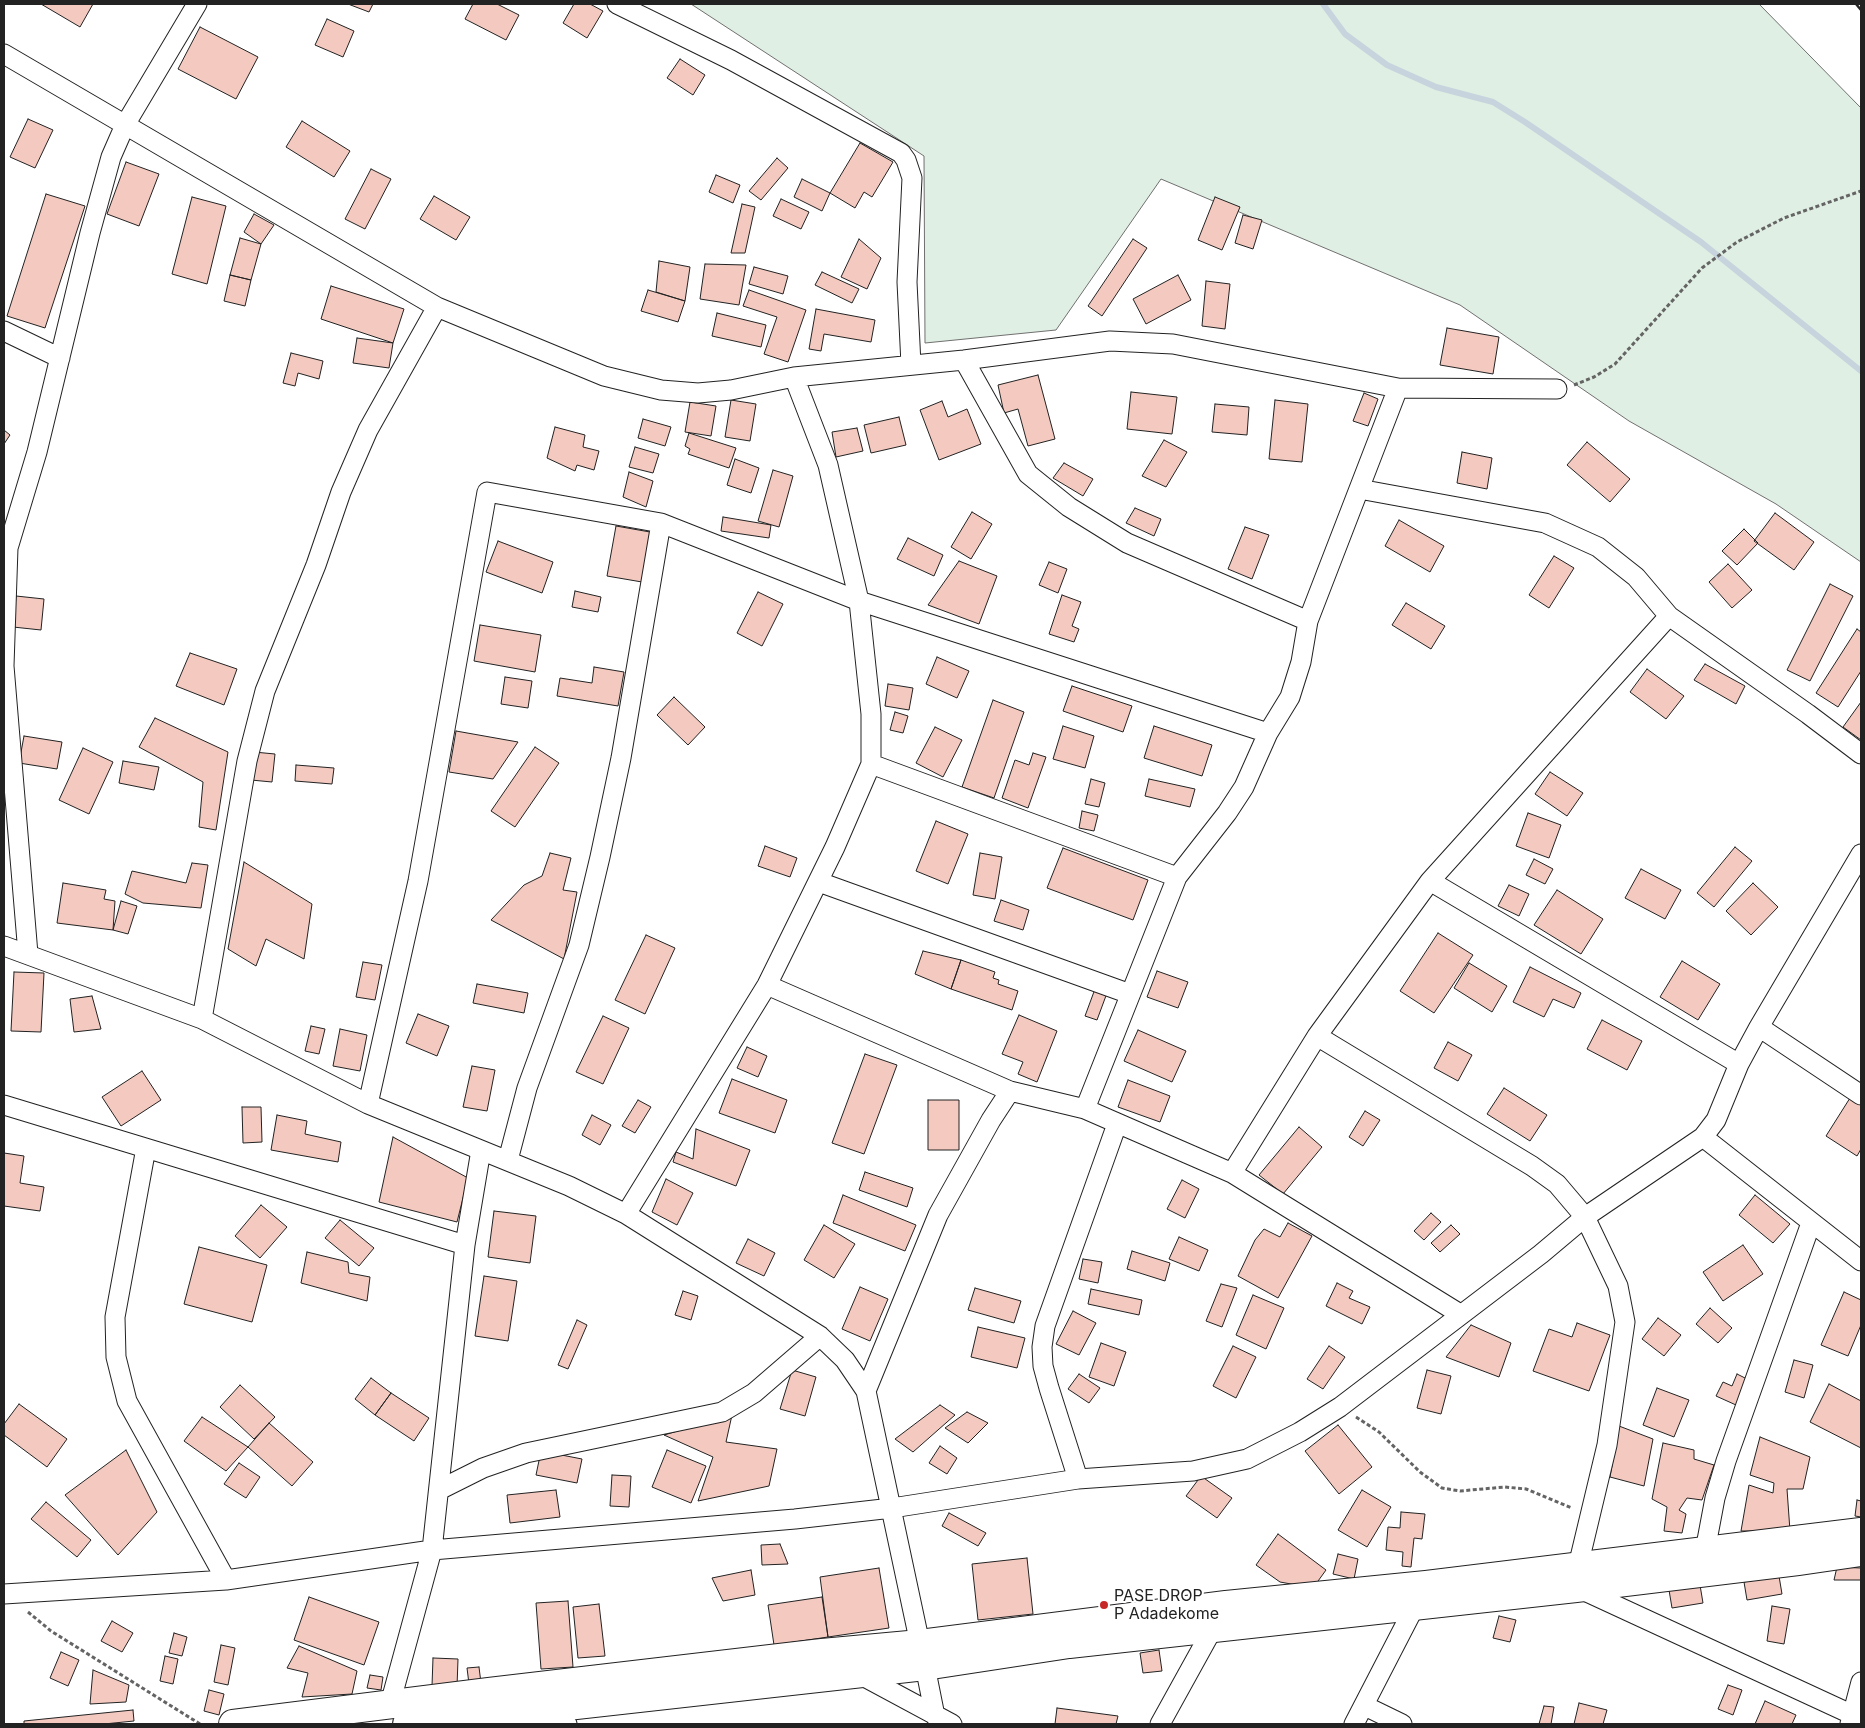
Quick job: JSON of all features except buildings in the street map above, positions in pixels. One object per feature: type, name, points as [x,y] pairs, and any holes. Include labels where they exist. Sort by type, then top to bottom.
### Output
[{"type":"main road","points":[[234,1724],[822,1653],[923,1655],[1069,1644],[1212,1630],[1415,1606],[1577,1577],[1705,1551],[1861,1532]]},
{"type":"main road","points":[[408,1724],[857,1673],[923,1655],[1226,1606],[1798,1561],[1861,1552]]},
{"type":"street","points":[[28,954],[10,816],[4,666],[8,548],[37,452],[108,166],[125,125],[197,4]]},
{"type":"street","points":[[617,4],[731,60],[901,153],[911,169],[912,178],[908,282],[911,365]]},
{"type":"street","points":[[4,54],[437,307],[604,376],[661,390],[698,393],[731,390],[794,377],[964,360],[1110,341],[1173,344],[1398,388],[1557,389]]},
{"type":"street","points":[[202,1018],[247,761],[264,691],[316,565],[341,492],[368,430],[437,307]]},
{"type":"street","points":[[4,331],[60,358]]},
{"type":"street","points":[[964,360],[1028,474],[1069,507],[1127,543],[1308,621]]},
{"type":"street","points":[[626,1214],[767,985],[819,882],[871,764],[871,706],[860,601],[828,465],[794,377]]},
{"type":"street","points":[[1086,1109],[1177,877],[1227,814],[1244,787],[1268,733],[1290,697],[1300,662],[1308,621],[1398,388]]},
{"type":"street","points":[[1359,489],[1544,524],[1598,547],[1636,577],[1669,616],[1808,714],[1861,754]]},
{"type":"street","points":[[368,1104],[418,881],[487,492],[661,523],[860,601],[1268,733]]},
{"type":"street","points":[[508,1160],[527,1088],[579,945],[621,758],[661,523]]},
{"type":"street","points":[[1232,1173],[1317,1036],[1430,880],[1669,616]]},
{"type":"street","points":[[871,764],[1177,877]]},
{"type":"street","points":[[7,1593],[226,1580],[432,1550],[795,1520],[892,1508],[1078,1479],[1193,1471],[1247,1459],[1300,1432],[1340,1407],[1541,1254],[1585,1217],[1703,1137],[1716,1120],[1739,1064],[1759,1027],[1861,854]]},
{"type":"street","points":[[1430,880],[1739,1064]]},
{"type":"street","points":[[819,882],[1130,994]]},
{"type":"street","points":[[4,946],[202,1018],[368,1104],[569,1186],[626,1214],[820,1336],[845,1360],[866,1391],[923,1655],[944,1720]]},
{"type":"street","points":[[767,985],[1010,1091],[1086,1109],[1232,1173],[1460,1314]]},
{"type":"street","points":[[1759,1027],[1861,1095]]},
{"type":"street","points":[[1317,1036],[1532,1166],[1557,1184],[1585,1217],[1618,1286],[1625,1322],[1607,1445],[1577,1577],[1852,1720],[1861,1682]]},
{"type":"street","points":[[866,1391],[938,1214],[991,1120],[1010,1091]]},
{"type":"street","points":[[4,1105],[465,1245]]},
{"type":"street","points":[[1078,1479],[1047,1381],[1043,1366],[1042,1347],[1045,1326],[1117,1124]]},
{"type":"street","points":[[1703,1137],[1861,1261]]},
{"type":"street","points":[[146,1148],[115,1317],[116,1357],[127,1401],[226,1580]]},
{"type":"street","points":[[390,1704],[432,1550],[465,1245],[481,1150]]},
{"type":"street","points":[[1705,1551],[1715,1498],[1726,1461],[1811,1223]]},
{"type":"street","points":[[439,1490],[483,1468],[526,1452],[722,1412],[754,1392],[820,1336]]},
{"type":"street","points":[[1354,1724],[1365,1706],[1415,1606]]},
{"type":"street","points":[[1160,1724],[1212,1630]]},
{"type":"street","points":[[857,1673],[944,1720]]},
{"type":"street","points":[[1365,1706],[1402,1724]]},
{"type":"street","points":[[532,1710],[567,1724]]},
{"type":"path","points":[[1557,389],[1575,385],[1594,377],[1615,364],[1702,268],[1737,242],[1784,218],[1861,191]]},
{"type":"path","points":[[1340,1407],[1379,1432],[1420,1472],[1442,1488],[1460,1491],[1505,1487],[1526,1489],[1553,1498],[1591,1517]]},
{"type":"path","points":[[7,1593],[29,1614],[51,1631],[200,1724]]},
{"type":"green space","points":[[691,4],[1759,4],[1861,108],[1861,562],[1776,504],[1629,421],[1460,305],[1161,179],[1056,330],[925,343],[924,156]]},
{"type":"waterway","points":[[1323,4],[1345,34],[1387,65],[1436,87],[1493,102],[1701,242],[1861,371]]},
{"type":"wall","points":[[1856,4],[1861,10]]},
{"type":"place","name":"PASE DROP P Adadekome","points":[[1104,1605]]}]
